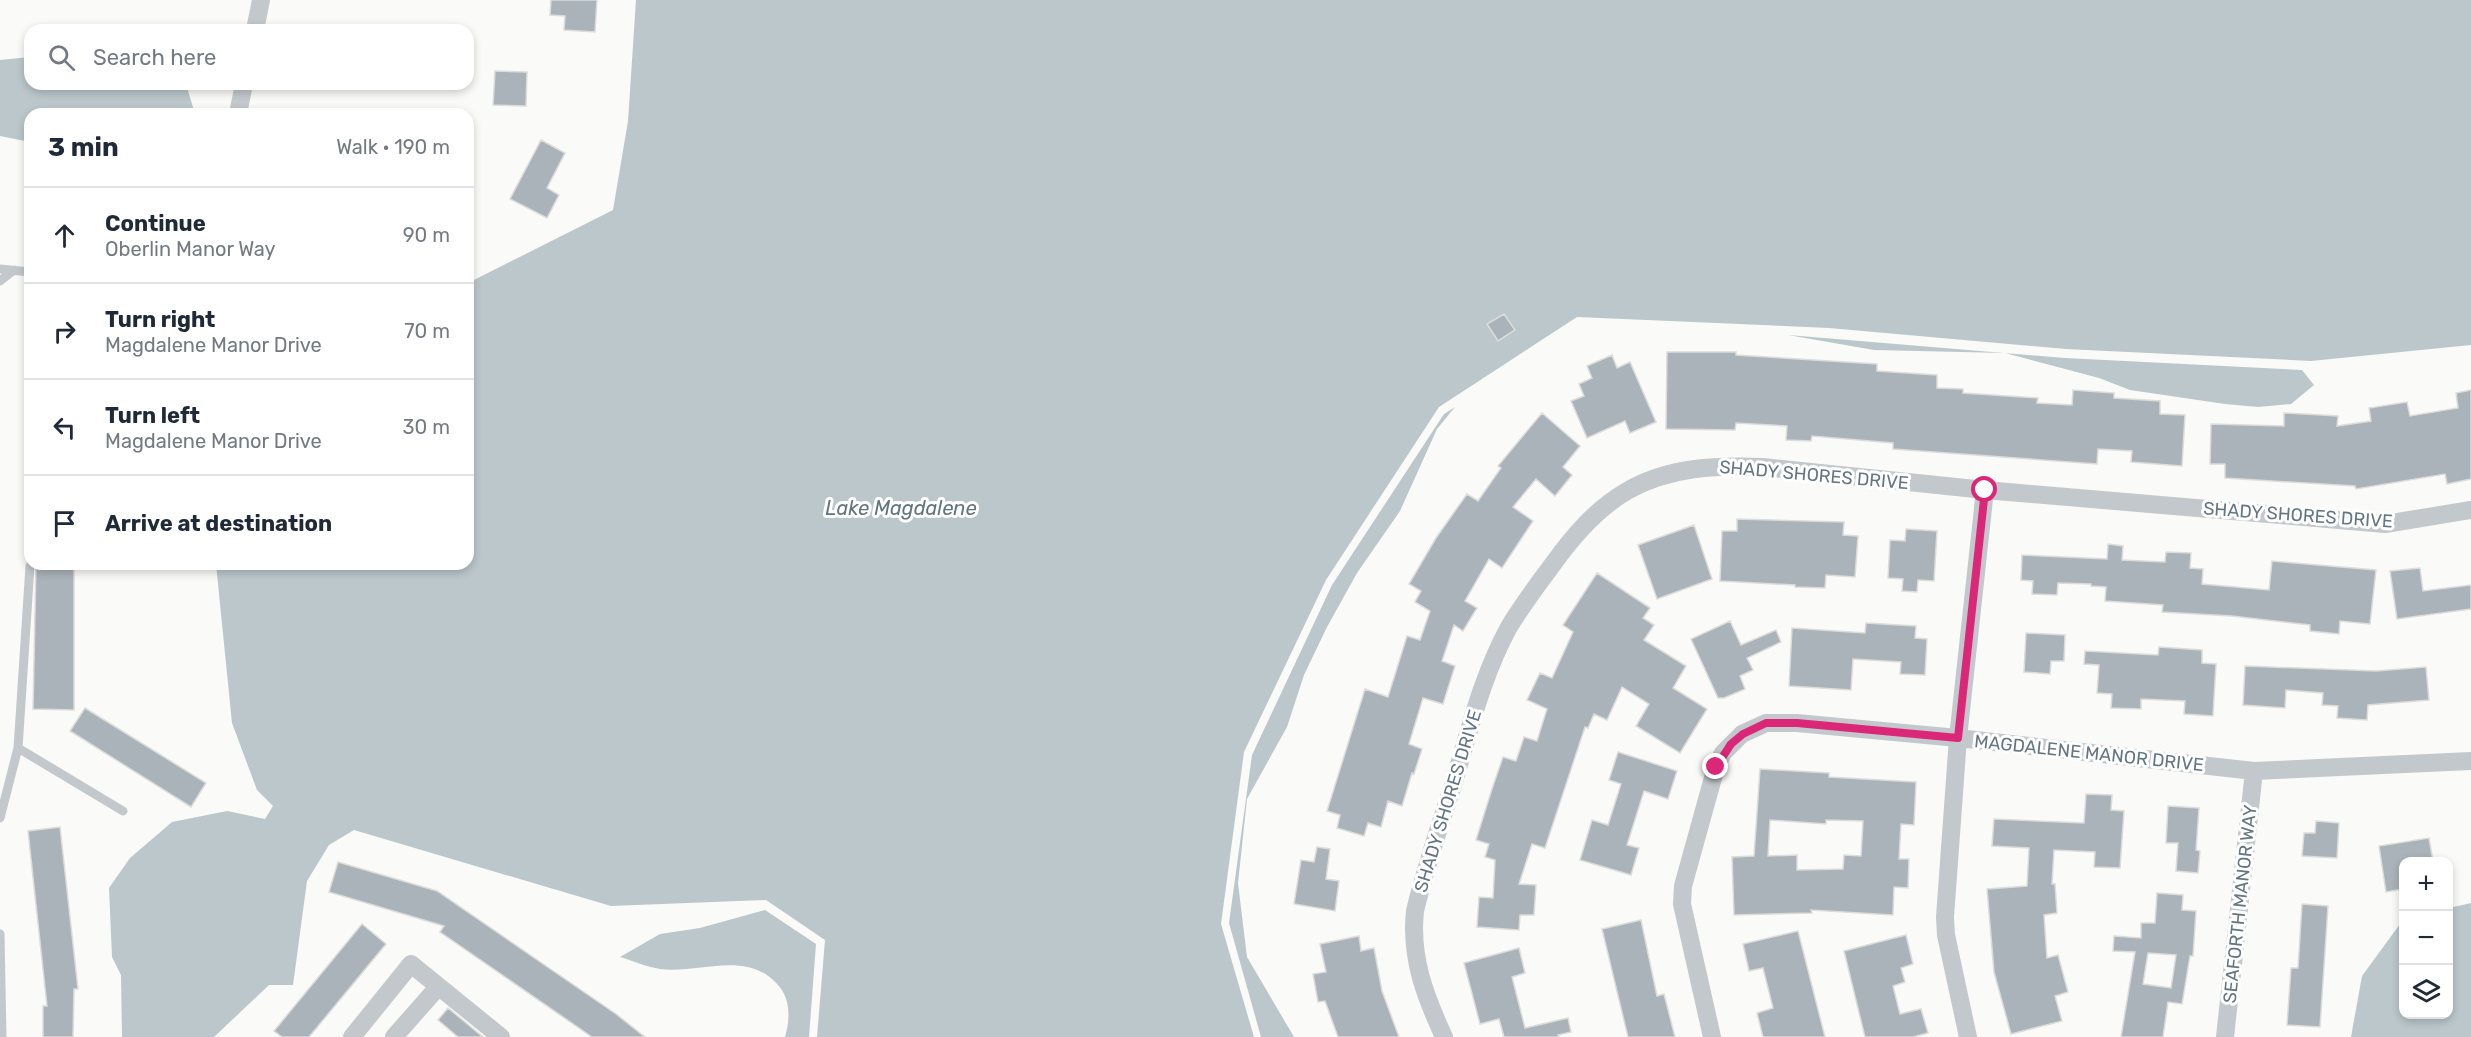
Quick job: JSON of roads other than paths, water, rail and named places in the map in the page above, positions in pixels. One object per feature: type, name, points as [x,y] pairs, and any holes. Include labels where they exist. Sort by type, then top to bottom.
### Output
[{"type":"street","points":[[256,24],[261,0]]},
{"type":"street","points":[[239,108],[243,90]]},
{"type":"street","name":"SHADY SHORES DRIVE","points":[[1444,1037],[1420,978],[1415,955],[1413,927],[1419,892],[1496,653],[1529,597],[1581,529],[1605,506],[1627,491],[1650,480],[1705,467],[1763,467],[1985,490],[2385,524],[2471,510]]},
{"type":"street","points":[[1968,1037],[1946,935],[1945,917],[1958,738],[1985,490]]},
{"type":"street","name":"MAGDALENE MANOR DRIVE","points":[[1712,1037],[1682,904],[1683,886],[1716,767],[1723,753],[1749,731],[1766,723],[1779,722],[1958,738],[2254,771],[2471,761]]},
{"type":"street","name":"SEAFORTH MANOR WAY","points":[[2225,1037],[2254,771]]},
{"type":"street","points":[[352,1037],[411,964],[501,1037]]},
{"type":"street","points":[[394,1037],[438,987]]},
{"type":"lane","points":[[0,268],[24,271]]},
{"type":"lane","points":[[0,281],[14,270]]},
{"type":"lane","points":[[0,818],[18,748],[30,570]]},
{"type":"lane","points":[[18,748],[123,811]]},
{"type":"lane","points":[[0,934],[2,1037]]},
{"type":"water","name":"Lake Magdalene","points":[[636,0],[2471,0],[2471,345],[2311,361],[2066,349],[1829,328],[1577,317],[1439,407],[1326,580],[1244,752],[1221,924],[1254,1037],[817,1037],[825,940],[766,900],[611,906],[354,830],[329,845],[307,881],[293,985],[269,985],[214,1037],[122,1037],[121,975],[112,957],[109,888],[130,858],[172,822],[227,811],[265,819],[273,806],[257,790],[232,723],[217,570],[474,570],[474,280],[613,210],[628,121]]},
{"type":"water","points":[[24,58],[24,90],[188,90],[193,108],[24,108],[24,141],[0,136],[0,60]]},
{"type":"water","points":[[1788,335],[2005,353],[1874,350]]},
{"type":"water","points":[[2005,353],[2302,370],[2314,385],[2291,404],[2258,407],[2225,404],[2130,390],[2099,378]]},
{"type":"water","points":[[1455,407],[1437,429],[1400,511],[1357,573],[1327,627],[1304,675],[1287,727],[1247,799],[1238,883],[1247,957],[1294,1037],[1261,1037],[1229,923],[1252,755],[1332,585],[1444,414]]},
{"type":"water","points":[[2471,903],[2471,1037],[2351,1037],[2362,976],[2399,925],[2399,1019],[2453,1019],[2453,907]]},
{"type":"water","points":[[765,910],[816,944],[809,1037],[785,1037],[788,1017],[785,997],[778,985],[766,974],[752,968],[722,965],[675,970],[660,969],[620,957],[660,934],[700,928]]}]
